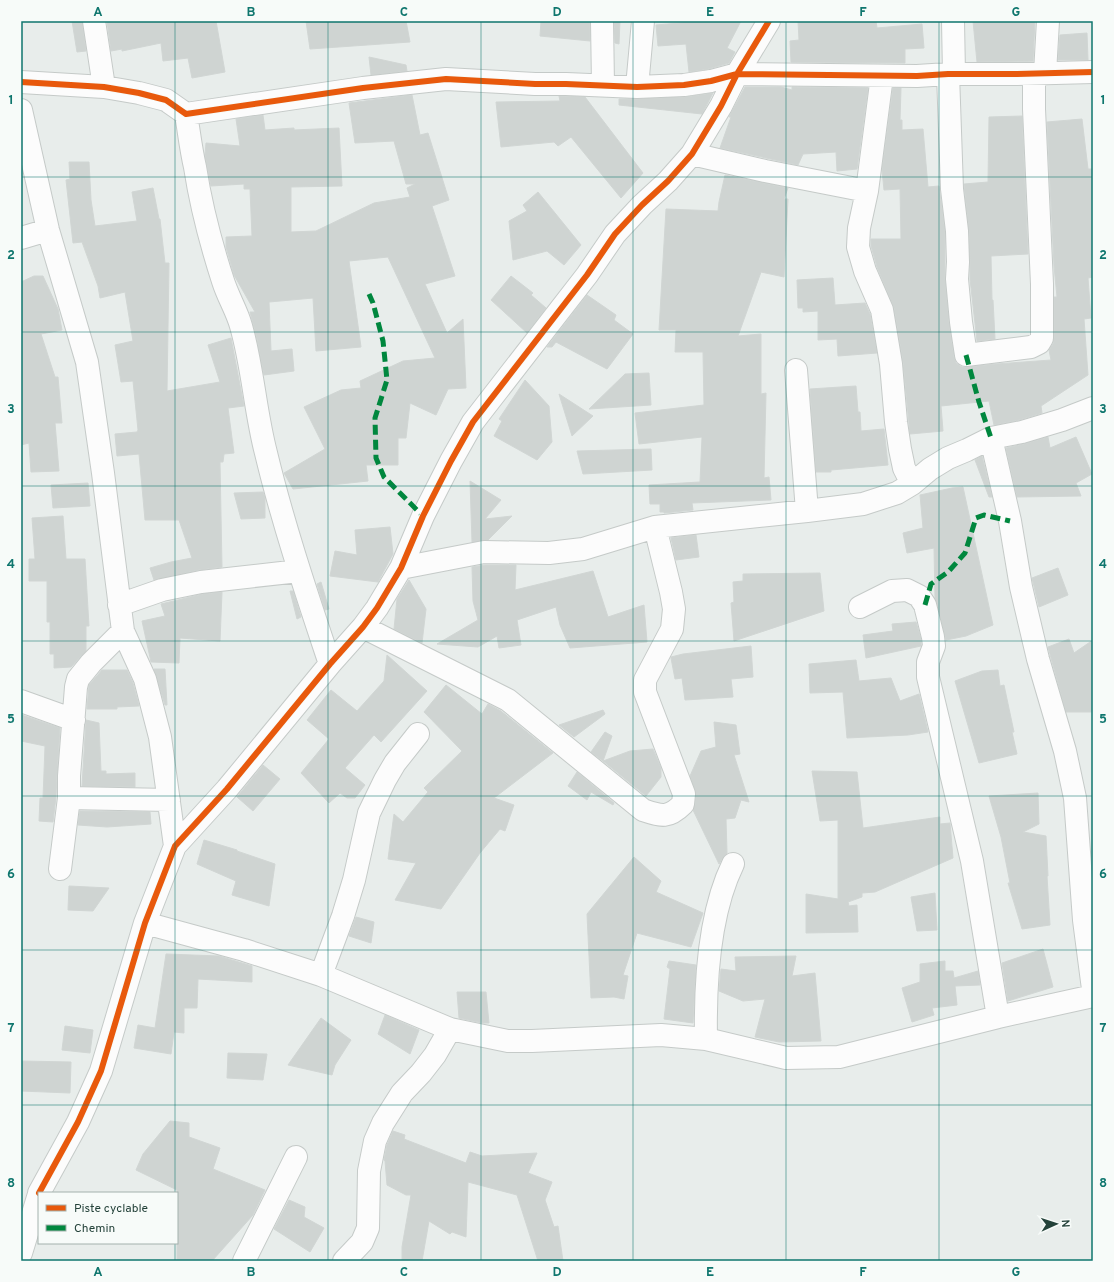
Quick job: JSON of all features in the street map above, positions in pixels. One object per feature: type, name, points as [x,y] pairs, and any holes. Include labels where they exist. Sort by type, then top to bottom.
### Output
[{"type":"street","points":[[94,21],[104,87]]},
{"type":"street","points":[[602,21],[603,85]]},
{"type":"street","points":[[637,87],[643,21]]},
{"type":"street","points":[[40,1192],[78,1122],[100,1071],[145,923],[175,846],[227,789],[330,664],[363,627],[377,608],[400,568],[423,516],[472,422],[587,275],[615,234],[642,205],[668,181],[692,154],[769,21]]},
{"type":"street","points":[[953,21],[951,74],[952,189],[957,231],[957,279],[966,355],[1031,347],[1039,343],[1042,338],[1042,284],[1034,109],[1048,21]]},
{"type":"street","points":[[21,82],[104,87],[139,93],[166,100],[186,114],[362,88],[446,79],[535,84],[637,87],[711,81],[737,74],[917,76],[951,74],[1093,72]]},
{"type":"street","points":[[882,76],[867,191],[859,228],[858,247],[865,271],[882,310],[891,364],[900,449],[904,468],[912,484]]},
{"type":"street","points":[[21,110],[48,230],[87,362],[123,631],[145,679],[160,737],[175,846]]},
{"type":"street","points":[[186,114],[194,167],[204,212],[224,282],[241,325],[252,374],[258,419],[266,454],[299,571],[330,664]]},
{"type":"street","points":[[692,154],[765,171],[867,191]]},
{"type":"street","points":[[21,238],[48,230]]},
{"type":"street","points":[[796,370],[807,511]]},
{"type":"street","points":[[400,568],[484,552],[548,553],[583,549],[655,527],[863,504],[896,493],[912,484],[930,469],[948,458],[992,438],[1022,432],[1062,420],[1090,416]]},
{"type":"street","points":[[992,438],[1010,521],[1020,587],[1038,659],[1064,750],[1075,798],[1084,920],[1093,990]]},
{"type":"street","points":[[363,627],[508,700],[643,810],[659,815],[674,813],[683,804],[684,794],[645,692],[645,680],[672,629],[674,609],[655,527]]},
{"type":"street","points":[[120,605],[162,590],[201,582],[299,571]]},
{"type":"street","points":[[860,607],[892,591],[907,590],[919,596],[925,605],[934,646],[928,662],[928,677],[972,861],[998,1017]]},
{"type":"street","points":[[60,869],[68,798],[76,687],[78,679],[91,663],[123,631]]},
{"type":"street","points":[[21,702],[74,720]]},
{"type":"street","points":[[321,975],[344,916],[354,880],[369,813],[395,763],[418,734]]},
{"type":"street","points":[[68,798],[169,800]]},
{"type":"street","points":[[706,1039],[706,1010],[712,932],[727,877],[733,864]]},
{"type":"street","points":[[145,923],[244,950],[321,975],[450,1029],[508,1041],[662,1035],[706,1039],[786,1058],[839,1056],[998,1017],[1093,996]]},
{"type":"street","points":[[344,1261],[362,1242],[368,1228],[369,1171],[375,1141],[383,1123],[402,1093],[421,1073],[435,1055],[450,1029]]},
{"type":"street","points":[[244,1261],[296,1157]]},
{"type":"street","points":[[21,1253],[38,1196]]},
{"type":"building","points":[[72,21],[82,21],[86,51],[77,52]]},
{"type":"building","points":[[107,21],[216,21],[225,72],[192,78],[188,58],[163,61],[161,43],[122,51],[122,49],[111,51]]},
{"type":"building","points":[[306,21],[406,21],[410,42],[310,49]]},
{"type":"building","points":[[541,21],[590,21],[590,41],[540,36]]},
{"type":"building","points":[[614,21],[620,21],[619,44],[615,43]]},
{"type":"building","points":[[703,21],[741,21],[727,48],[735,52],[729,63],[708,69],[689,72],[686,44],[658,46],[656,25]]},
{"type":"building","points":[[798,21],[876,21],[877,28],[922,24],[924,48],[905,49],[905,63],[791,62],[790,41],[799,40]]},
{"type":"building","points":[[973,21],[1035,21],[1033,61],[977,62]]},
{"type":"building","points":[[1087,33],[1088,60],[1058,60],[1060,35]]},
{"type":"building","points":[[369,57],[406,65],[407,71],[371,75]]},
{"type":"building","points":[[745,87],[781,87],[792,90],[792,87],[868,88],[857,169],[837,171],[836,152],[803,154],[798,165],[720,148],[731,117],[729,117]]},
{"type":"building","points":[[893,88],[901,88],[900,120],[902,120],[902,130],[923,129],[928,187],[939,186],[945,232],[945,280],[949,323],[954,357],[956,363],[962,367],[1051,360],[1049,350],[1053,344],[1054,338],[1054,297],[1057,297],[1054,266],[1047,122],[1082,119],[1088,169],[1093,169],[1093,277],[1088,278],[1091,318],[1084,319],[1088,375],[1041,406],[1042,413],[1019,420],[994,425],[989,401],[941,406],[943,431],[910,434],[903,362],[894,308],[877,267],[871,246],[871,239],[901,239],[900,189],[884,190],[882,170]]},
{"type":"building","points":[[713,93],[702,114],[619,105],[619,99],[685,97]]},
{"type":"building","points":[[412,95],[420,135],[428,133],[449,200],[432,206],[455,276],[425,284],[447,333],[463,319],[466,388],[448,389],[436,415],[410,403],[406,438],[398,438],[398,465],[366,465],[368,481],[293,489],[284,473],[325,449],[304,407],[341,390],[361,388],[360,381],[403,361],[435,358],[388,257],[349,261],[361,347],[316,351],[313,298],[269,302],[271,351],[292,349],[294,371],[264,375],[250,312],[255,312],[234,275],[226,247],[226,237],[252,236],[250,189],[244,189],[244,184],[211,186],[205,155],[206,143],[240,146],[236,119],[263,115],[265,130],[294,128],[294,130],[339,128],[342,186],[291,187],[291,232],[316,231],[374,203],[410,197],[407,188],[415,184],[406,184],[394,141],[355,143],[349,103]]},
{"type":"building","points":[[559,96],[585,97],[643,173],[621,198],[571,137],[558,146],[554,142],[501,147],[496,102],[560,101]]},
{"type":"building","points":[[1022,116],[1028,254],[991,256],[995,339],[977,341],[970,279],[969,231],[964,184],[988,182],[989,117]]},
{"type":"building","points":[[69,162],[89,162],[91,200],[95,226],[137,221],[132,192],[153,188],[160,219],[165,263],[169,263],[167,391],[220,382],[208,345],[231,338],[244,406],[228,408],[234,453],[224,454],[223,462],[220,462],[222,567],[198,570],[154,580],[150,568],[192,558],[179,520],[145,520],[139,454],[117,456],[115,434],[137,432],[138,430],[133,381],[121,382],[115,345],[133,341],[125,292],[100,298],[98,286],[82,242],[73,243],[66,180],[70,179]]},
{"type":"building","points":[[725,175],[788,188],[784,199],[788,199],[784,277],[761,272],[738,336],[761,334],[761,394],[766,393],[764,478],[769,477],[771,500],[692,503],[693,510],[664,513],[660,512],[660,504],[650,504],[649,485],[700,482],[702,437],[639,444],[635,413],[704,405],[703,352],[675,352],[676,330],[659,330],[666,209],[718,211]]},
{"type":"building","points":[[538,192],[581,245],[564,265],[547,251],[513,260],[509,221],[527,211],[523,205]]},
{"type":"building","points":[[34,276],[43,276],[58,309],[62,330],[41,334],[55,377],[58,377],[62,423],[55,423],[59,471],[31,472],[29,443],[21,445],[21,282]]},
{"type":"building","points":[[511,276],[533,293],[531,295],[546,308],[527,333],[491,300]]},
{"type":"building","points":[[833,278],[835,305],[865,303],[870,314],[877,353],[838,356],[837,339],[818,340],[818,311],[803,312],[803,308],[798,308],[797,280]]},
{"type":"building","points":[[587,295],[616,315],[614,320],[633,334],[607,369],[556,342],[552,347],[547,347]]},
{"type":"building","points":[[649,373],[651,405],[589,409],[625,374]]},
{"type":"building","points":[[525,380],[549,406],[552,442],[537,460],[494,436],[502,421],[499,419]]},
{"type":"building","points":[[856,386],[861,431],[884,429],[888,465],[831,470],[831,472],[816,472],[810,389]]},
{"type":"building","points":[[559,394],[593,416],[572,436]]},
{"type":"building","points":[[1048,437],[1050,448],[1076,437],[1092,474],[1076,483],[1081,496],[1017,497],[1006,448]]},
{"type":"building","points":[[651,449],[652,470],[583,474],[577,451]]},
{"type":"building","points":[[982,456],[992,497],[989,497],[975,460]]},
{"type":"building","points":[[470,481],[501,500],[485,519],[512,516],[488,540],[472,542]]},
{"type":"building","points":[[88,483],[90,506],[53,508],[51,485]]},
{"type":"building","points":[[963,487],[993,625],[966,636],[946,640],[935,598],[934,548],[907,553],[903,533],[923,528],[920,495]]},
{"type":"building","points":[[263,492],[265,498],[265,518],[241,519],[234,493]]},
{"type":"building","points":[[63,516],[66,559],[85,559],[89,626],[86,626],[86,651],[71,667],[54,668],[54,654],[50,654],[50,622],[47,622],[47,581],[29,581],[29,559],[35,559],[32,518]]},
{"type":"building","points":[[390,527],[393,554],[378,582],[330,576],[335,551],[357,555],[355,530]]},
{"type":"building","points":[[696,535],[699,557],[676,560],[671,538]]},
{"type":"building","points":[[485,565],[516,565],[515,590],[593,571],[608,617],[644,605],[647,642],[570,648],[560,625],[556,607],[517,620],[521,645],[499,648],[497,636],[478,647],[437,644],[478,620],[473,601],[472,567]]},
{"type":"building","points":[[1058,568],[1068,595],[1039,607],[1032,578]]},
{"type":"building","points":[[820,573],[824,611],[734,641],[731,603],[734,602],[733,582],[743,581],[743,574]]},
{"type":"building","points":[[409,580],[426,609],[422,643],[394,629],[397,599]]},
{"type":"building","points":[[321,582],[329,609],[325,610],[317,584]]},
{"type":"building","points":[[290,591],[293,591],[301,617],[297,619]]},
{"type":"building","points":[[222,592],[220,641],[180,638],[179,663],[151,662],[142,621],[165,616],[161,604],[203,594]]},
{"type":"building","points":[[916,622],[921,639],[921,646],[866,658],[863,635],[893,631],[892,624]]},
{"type":"building","points":[[1069,639],[1074,653],[1093,640],[1093,712],[1066,712],[1048,647]]},
{"type":"building","points":[[751,646],[753,677],[731,679],[733,697],[685,700],[682,678],[675,679],[671,657],[683,654]]},
{"type":"building","points":[[387,655],[427,691],[381,742],[374,735],[345,768],[365,785],[355,798],[347,798],[340,793],[329,803],[301,773],[329,739],[307,720],[331,690],[357,711],[384,681]]},
{"type":"building","points":[[856,660],[859,681],[891,678],[900,701],[919,694],[928,732],[908,735],[847,738],[843,692],[810,693],[809,664]]},
{"type":"building","points":[[154,669],[165,669],[167,705],[165,705]]},
{"type":"building","points":[[102,670],[127,670],[133,683],[139,706],[117,707],[117,709],[87,709],[89,685]]},
{"type":"building","points":[[998,670],[1000,686],[1004,685],[1017,754],[979,763],[955,681],[982,671]]},
{"type":"building","points":[[446,685],[482,714],[488,704],[501,711],[553,753],[494,798],[514,805],[505,831],[500,829],[480,853],[441,909],[395,900],[416,863],[388,859],[394,814],[403,822],[428,792],[424,788],[462,751],[424,712]]},
{"type":"building","points":[[603,710],[605,714],[574,737],[559,725]]},
{"type":"building","points":[[22,715],[60,728],[53,822],[39,821],[40,798],[43,798],[45,746],[21,741]]},
{"type":"building","points":[[86,720],[99,723],[101,771],[106,771],[106,774],[135,773],[135,787],[82,786]]},
{"type":"building","points":[[714,722],[736,725],[740,754],[734,755],[749,802],[741,800],[735,818],[726,819],[727,853],[719,864],[693,810],[696,795],[690,776],[701,751],[716,747]]},
{"type":"building","points":[[605,732],[612,736],[603,761],[591,752]]},
{"type":"building","points":[[653,749],[661,768],[661,777],[646,796],[603,761],[630,751]]},
{"type":"building","points":[[263,765],[280,779],[253,811],[237,797]]},
{"type":"building","points":[[812,771],[857,772],[863,828],[940,817],[940,824],[950,823],[953,858],[875,892],[862,893],[862,897],[848,902],[849,906],[857,905],[858,932],[806,933],[806,894],[838,899],[838,820],[820,821]]},
{"type":"building","points":[[577,772],[614,803],[613,805],[591,792],[587,800],[568,786]]},
{"type":"building","points":[[1038,793],[1039,824],[1023,832],[1046,836],[1050,925],[1022,929],[1008,883],[1010,883],[1001,837],[989,796]]},
{"type":"building","points":[[80,811],[150,812],[151,824],[107,827],[78,825]]},
{"type":"building","points":[[204,840],[275,864],[269,906],[232,895],[236,881],[197,864]]},
{"type":"building","points":[[634,857],[661,881],[656,892],[703,913],[691,947],[637,933],[623,975],[628,976],[624,999],[614,997],[591,998],[587,914]]},
{"type":"building","points":[[69,886],[109,888],[93,911],[68,910]]},
{"type":"building","points":[[935,893],[937,930],[917,931],[911,897]]},
{"type":"building","points":[[356,917],[374,922],[371,943],[349,936]]},
{"type":"building","points":[[1043,949],[1053,987],[1008,1001],[1002,963]]},
{"type":"building","points":[[166,954],[219,956],[252,966],[252,982],[198,979],[197,1008],[184,1008],[184,1033],[174,1032],[171,1054],[134,1048],[138,1025],[155,1028]]},
{"type":"building","points":[[796,956],[792,976],[815,973],[821,1041],[779,1042],[755,1037],[765,999],[743,1001],[719,991],[721,969],[736,971],[735,957]]},
{"type":"building","points":[[669,961],[696,965],[693,1023],[664,1019],[670,969],[667,967]]},
{"type":"building","points":[[945,961],[945,971],[953,971],[954,978],[978,971],[980,985],[955,986],[957,1005],[932,1008],[934,1015],[912,1022],[902,988],[920,982],[920,964]]},
{"type":"building","points":[[457,992],[486,992],[489,1023],[459,1018]]},
{"type":"building","points":[[385,1015],[419,1030],[410,1054],[378,1034]]},
{"type":"building","points":[[321,1018],[351,1040],[335,1065],[332,1075],[288,1065]]},
{"type":"building","points":[[65,1026],[93,1030],[90,1053],[62,1050]]},
{"type":"building","points":[[228,1053],[267,1054],[263,1080],[227,1078]]},
{"type":"building","points":[[21,1061],[71,1062],[70,1093],[21,1091]]},
{"type":"building","points":[[170,1121],[189,1123],[189,1137],[220,1148],[213,1169],[265,1190],[253,1215],[212,1261],[177,1261],[178,1192],[177,1190],[136,1170],[143,1154]]},
{"type":"building","points":[[393,1131],[405,1135],[404,1139],[466,1163],[470,1152],[482,1156],[537,1153],[528,1173],[552,1182],[545,1200],[554,1227],[558,1226],[563,1261],[538,1261],[517,1195],[468,1182],[466,1237],[452,1232],[450,1234],[429,1221],[422,1261],[402,1261],[402,1247],[411,1195],[406,1195],[387,1185],[384,1160],[387,1145]]},
{"type":"building","points":[[289,1200],[305,1207],[304,1217],[324,1228],[310,1252],[274,1229]]},
{"type":"marked path","points":[[369,294],[373,303],[383,341],[387,380],[375,418],[376,458],[384,477],[423,516]]},
{"type":"marked path","points":[[966,355],[991,438]]},
{"type":"marked path","points":[[925,605],[931,584],[948,572],[965,553],[976,518],[984,515],[1010,521]]},
{"type":"cycle path","points":[[40,1192],[78,1122],[101,1071],[145,923],[175,846],[227,789],[330,664],[363,627],[377,608],[401,568],[423,516],[473,422],[587,275],[615,234],[642,205],[668,181],[692,154],[769,21]]},
{"type":"cycle path","points":[[21,82],[104,87],[139,93],[166,100],[186,114],[363,88],[446,79],[535,84],[637,87],[684,85],[711,81],[737,74],[917,76],[948,74],[1093,72]]}]
